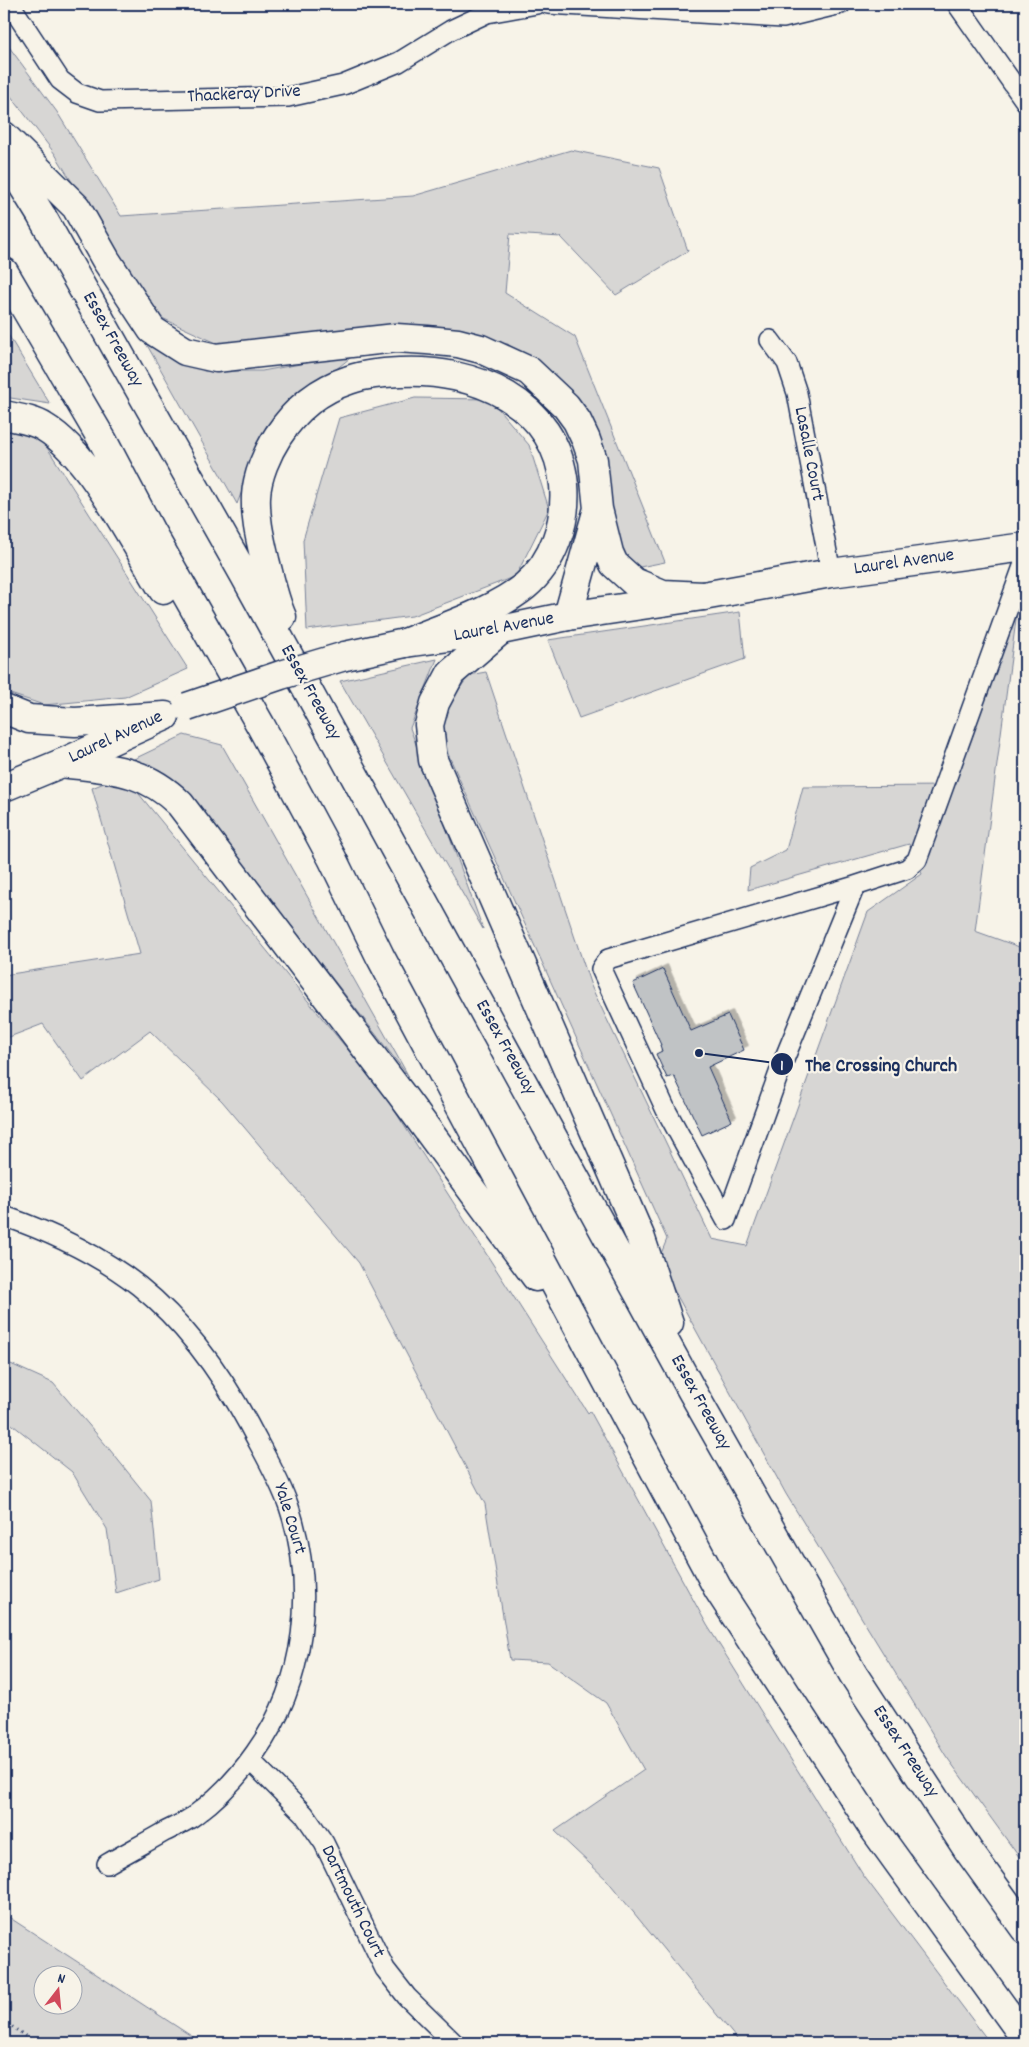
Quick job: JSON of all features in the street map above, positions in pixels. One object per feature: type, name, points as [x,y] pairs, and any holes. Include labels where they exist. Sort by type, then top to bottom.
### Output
[{"type":"main road","points":[[4,136],[76,207],[106,260],[152,330],[185,351],[216,358],[396,338],[451,342],[481,349],[529,371],[566,406],[577,421],[593,460],[598,509],[611,559],[623,574],[634,582],[663,594],[703,596]]},
{"type":"main road","name":"Essex Freeway","points":[[4,156],[41,215],[333,736],[692,1391],[853,1674],[968,1850],[1025,1929]]},
{"type":"main road","points":[[4,272],[104,441],[155,540],[261,726],[380,956],[718,1589],[874,1829],[1025,2038]]},
{"type":"main road","points":[[333,736],[275,602],[256,519],[256,494],[270,448],[304,404],[347,380],[366,375],[415,371],[461,377],[479,382],[509,396],[534,417],[552,443],[559,459],[565,494],[563,513],[556,541],[542,567],[524,586],[494,605],[405,643]]},
{"type":"main road","points":[[4,415],[44,426],[71,449],[104,493],[252,733],[303,805]]},
{"type":"main road","points":[[568,616],[598,509]]},
{"type":"main road","name":"Laurel Avenue","points":[[4,787],[176,711],[344,656],[405,643],[501,630],[568,616],[703,596],[831,573],[1025,547]]},
{"type":"main road","points":[[501,630],[452,673],[435,702],[428,725],[432,760],[640,1236],[692,1391]]},
{"type":"main road","points":[[4,708],[29,719],[75,722],[176,711]]},
{"type":"main road","points":[[62,763],[118,770],[136,775],[154,783],[180,804],[401,1094],[590,1349]]},
{"type":"street","name":"Thackeray Drive","points":[[10,4],[60,80],[77,93],[100,100],[288,97],[343,84],[399,62],[451,30],[487,13],[537,4]]},
{"type":"street","points":[[548,4],[777,11],[841,4]]},
{"type":"street","points":[[957,4],[1025,101]]},
{"type":"street","name":"Lasalle Court","points":[[770,340],[787,363],[797,393],[831,573]]},
{"type":"street","points":[[855,886],[783,1062],[726,1220],[666,1110],[601,969],[608,959],[855,886],[907,868],[917,860],[1025,561]]},
{"type":"street","name":"Yale Court","points":[[4,1216],[75,1244],[109,1264],[140,1287],[194,1341],[238,1405],[278,1479],[297,1533],[302,1561],[303,1618],[296,1661],[283,1702],[271,1727],[250,1760],[218,1795],[194,1816],[107,1864]]},
{"type":"street","name":"Dartmouth Court","points":[[250,1760],[304,1814],[324,1843],[385,1969],[407,1997],[454,2043]]},
{"type":"path","points":[[4,2021],[35,2043]]},
{"type":"shaded area","points":[[4,40],[57,112],[121,216],[413,196],[571,150],[659,168],[688,251],[616,295],[561,237],[510,234],[505,293],[575,337],[665,562],[635,568],[622,562],[585,418],[508,344],[223,346],[151,313],[55,154],[4,87]]},
{"type":"shaded area","points":[[4,328],[50,404],[4,397]]},
{"type":"shaded area","points":[[139,331],[204,371],[262,371],[355,354],[267,425],[237,504]]},
{"type":"shaded area","points":[[415,398],[490,399],[529,445],[549,509],[516,576],[412,616],[307,630],[303,540],[339,418]]},
{"type":"shaded area","points":[[4,427],[41,438],[188,669],[125,697],[44,705],[4,692]]},
{"type":"shaded area","points":[[1021,582],[975,931],[1025,949],[1025,1865],[946,1756],[786,1494],[658,1261],[667,1239],[435,725],[469,675],[486,672],[591,986],[712,1239],[747,1246],[868,912],[922,874],[909,844],[748,890],[750,868],[786,850],[803,787],[949,786]]},
{"type":"shaded area","points":[[740,612],[745,659],[579,718],[548,640]]},
{"type":"shaded area","points":[[437,659],[410,728],[483,929],[340,681]]},
{"type":"shaded area","points":[[184,735],[222,745],[409,1077],[192,798],[134,759]]},
{"type":"shaded area","points":[[111,780],[130,783],[384,1094],[588,1413],[590,1411],[707,1625],[863,1875],[990,2043],[740,2043],[607,1880],[555,1831],[644,1770],[606,1703],[548,1662],[510,1660],[485,1504],[359,1263],[222,1101],[150,1031],[83,1081],[43,1024],[4,1039],[4,975],[140,954],[92,788]]},
{"type":"shaded area","points":[[4,1361],[53,1383],[151,1501],[159,1579],[116,1593],[107,1529],[72,1472],[4,1418]]},
{"type":"shaded area","points":[[4,1914],[81,1964],[32,1964],[32,2014],[82,2014],[82,1965],[202,2043],[4,2043]]},
{"type":"building","points":[[663,969],[691,1031],[728,1015],[744,1050],[708,1067],[732,1121],[702,1135],[674,1076],[667,1078],[656,1054],[662,1051],[661,1045],[633,983]]},
{"type":"place","name":"The Crossing Church","points":[[699,1053]]}]
